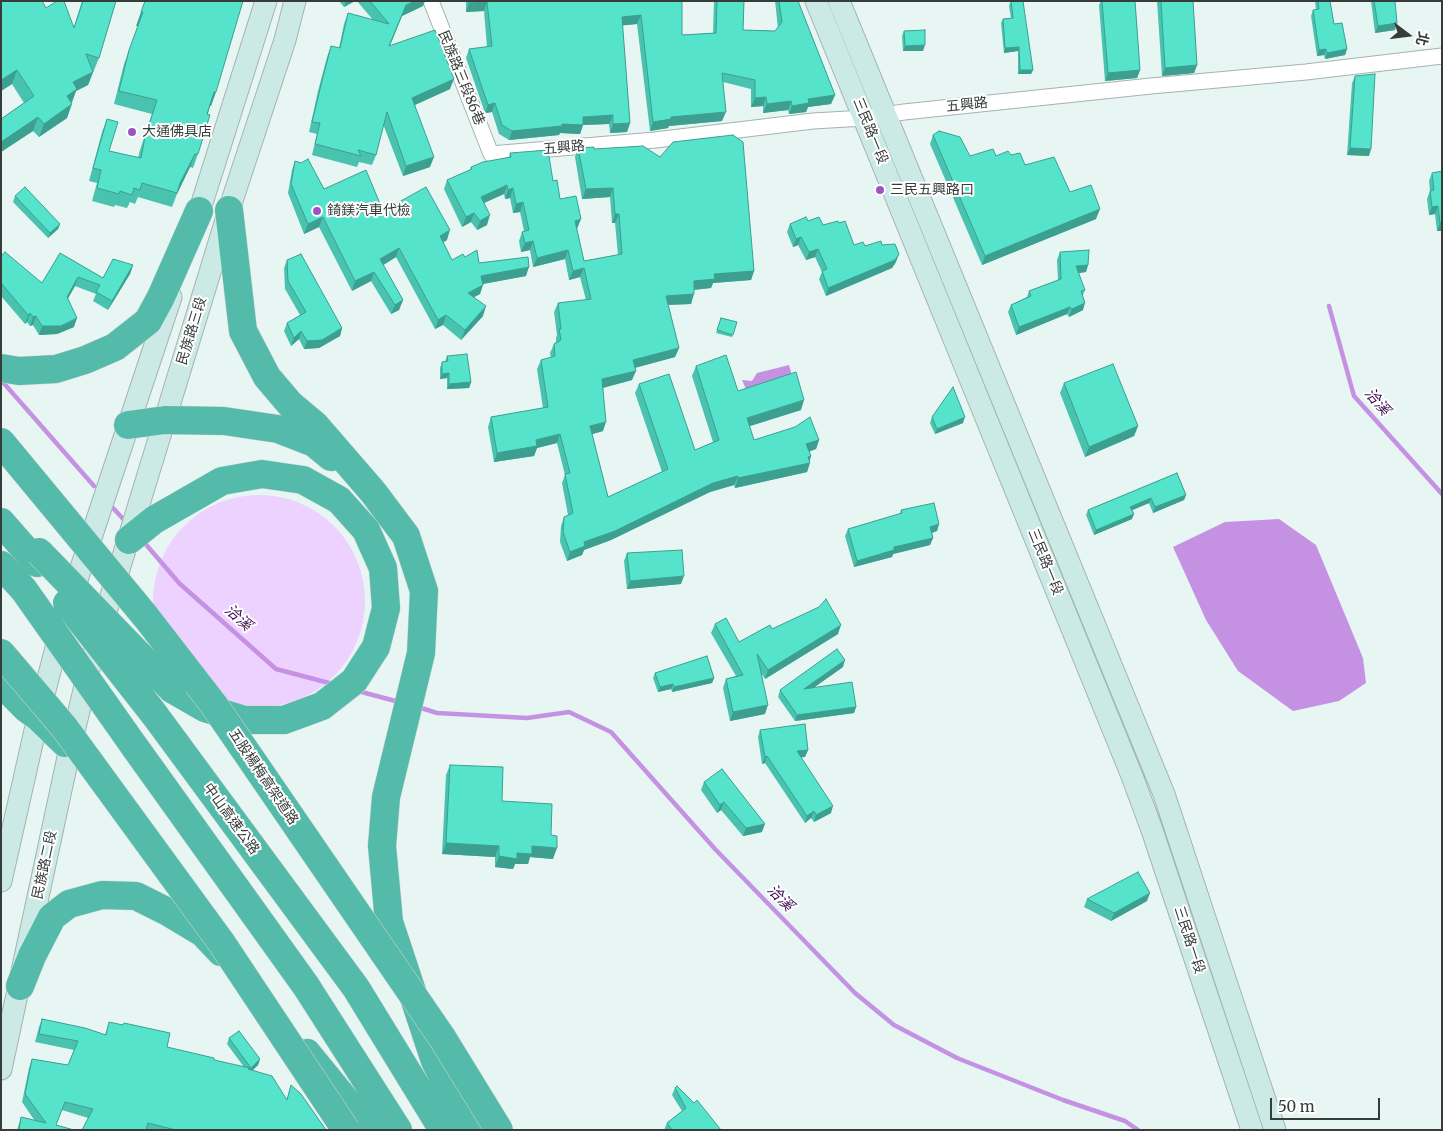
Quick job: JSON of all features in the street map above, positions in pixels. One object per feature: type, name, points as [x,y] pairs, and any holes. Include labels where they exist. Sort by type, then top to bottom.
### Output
[{"type":"highway","points":[[229,210],[237,290],[243,331],[247,339],[267,377],[290,404],[315,425],[373,492],[406,536],[424,591],[421,653],[386,797],[382,846],[389,922],[435,1061],[470,1130]]},
{"type":"highway","points":[[1,368],[19,371],[56,369],[85,360],[115,347],[128,337],[148,321],[161,297],[199,211]]},
{"type":"highway","points":[[128,425],[165,420],[224,421],[278,430],[314,443],[373,492]]},
{"type":"highway","name":"五股楊梅高架道路","points":[[1,442],[146,617],[214,705],[443,1040],[500,1130]]},
{"type":"highway","points":[[1,520],[27,543],[38,558],[172,689],[205,708],[244,720],[284,720],[322,706],[354,681],[376,648],[386,608],[383,568],[366,530],[339,500],[302,480],[262,474],[222,481],[154,520],[129,540]]},
{"type":"highway","name":"中山高速公路","points":[[38,558],[356,988],[443,1130]]},
{"type":"highway","points":[[1,565],[24,590],[306,986],[398,1130]]},
{"type":"highway","points":[[1,654],[64,727],[215,934],[346,1130]]},
{"type":"highway","points":[[1,683],[70,748],[99,782],[232,964]]},
{"type":"highway","points":[[20,986],[32,956],[52,917],[69,904],[102,895],[136,896],[203,933],[232,964],[370,1130]]},
{"type":"street","points":[[1,881],[38,717],[62,625],[199,211],[266,1]]},
{"type":"street","name":"民族路三段","points":[[91,661],[229,210],[285,40],[295,1]]},
{"type":"street","name":"民族路三段86巷","points":[[431,1],[492,154]]},
{"type":"street","name":"三民路一段","points":[[816,1],[1135,785],[1152,830],[1252,1130]]},
{"type":"street","name":"三民路一段","points":[[840,1],[1164,794],[1275,1130]]},
{"type":"street","name":"五興路","points":[[492,154],[655,140],[813,121],[865,118],[1442,56]]},
{"type":"street","name":"民族路二段","points":[[1,1069],[70,748],[91,661]]},
{"type":"shaded area","points":[[789,365],[792,375],[746,389],[742,380],[752,381],[757,373]]},
{"type":"shaded area","points":[[249,495],[269,495],[290,499],[309,507],[334,526],[347,542],[357,560],[363,580],[365,601],[363,622],[357,642],[347,660],[334,676],[309,695],[290,703],[269,707],[249,707],[228,703],[209,695],[192,683],[177,668],[165,651],[157,632],[153,611],[153,591],[157,570],[165,551],[177,534],[192,519],[209,507],[228,499]]},
{"type":"shaded area","points":[[1279,519],[1316,545],[1363,658],[1366,683],[1339,701],[1293,711],[1238,671],[1206,620],[1173,547],[1225,522]]},
{"type":"building","points":[[1,1],[42,1],[46,8],[57,1],[64,1],[74,28],[83,1],[116,1],[99,58],[86,54],[93,72],[73,82],[77,89],[67,96],[72,104],[44,124],[38,117],[1,142],[1,119],[34,96],[17,70],[1,80]]},
{"type":"building","points":[[145,1],[243,1],[216,92],[214,92],[207,114],[210,115],[198,154],[195,154],[177,193],[142,183],[140,190],[134,188],[132,195],[120,191],[119,194],[97,188],[101,170],[93,168],[107,119],[118,122],[109,151],[141,158],[145,137],[157,100],[119,91],[129,50],[143,12],[141,12]]},
{"type":"building","points":[[370,1],[415,1],[406,5],[389,46],[435,30],[454,79],[412,98],[434,157],[406,166],[387,112],[376,155],[358,150],[361,156],[315,144],[320,123],[312,122],[322,81],[331,46],[340,48],[348,13],[389,24]]},
{"type":"building","points":[[469,1],[682,1],[682,35],[716,33],[717,1],[744,1],[743,30],[775,31],[782,22],[779,1],[798,1],[835,95],[808,99],[809,103],[792,106],[791,101],[767,104],[766,97],[755,98],[755,80],[722,73],[726,112],[671,117],[671,119],[653,122],[641,15],[622,17],[630,123],[613,124],[613,115],[583,117],[583,125],[562,124],[562,126],[512,131],[502,125],[495,103],[488,105],[469,49],[492,46],[487,2],[469,3]]},
{"type":"building","points":[[1011,1],[1023,1],[1033,70],[1020,70],[1019,47],[1005,48],[1003,19],[1013,18]]},
{"type":"building","points":[[1102,1],[1135,1],[1140,70],[1108,73]]},
{"type":"building","points":[[1161,1],[1193,1],[1197,65],[1165,68]]},
{"type":"building","points":[[1318,1],[1330,1],[1334,24],[1342,23],[1347,49],[1327,53],[1326,49],[1319,50],[1313,10],[1319,9]]},
{"type":"building","points":[[1374,1],[1395,1],[1397,23],[1378,26]]},
{"type":"building","points":[[925,30],[925,45],[905,46],[904,31]]},
{"type":"building","points":[[1375,74],[1371,149],[1350,148],[1355,76]]},
{"type":"building","points":[[939,131],[960,137],[970,156],[993,149],[996,156],[1008,151],[1011,155],[1020,153],[1025,165],[1054,157],[1070,192],[1091,185],[1100,209],[985,256],[933,135]]},
{"type":"building","points":[[733,135],[743,142],[754,271],[714,274],[715,279],[694,281],[694,294],[666,296],[679,348],[633,360],[636,371],[602,379],[606,422],[590,426],[608,497],[668,469],[639,384],[669,374],[695,450],[719,440],[696,366],[726,355],[738,391],[796,372],[804,400],[747,418],[754,440],[795,427],[810,417],[819,440],[806,444],[811,456],[808,457],[810,463],[738,478],[738,476],[713,483],[615,531],[584,542],[585,546],[570,552],[563,532],[564,517],[573,513],[565,474],[570,473],[560,434],[536,440],[537,446],[497,453],[491,417],[548,407],[541,360],[555,356],[554,344],[561,340],[558,303],[591,299],[584,268],[573,271],[568,250],[537,258],[533,241],[525,243],[522,232],[529,230],[523,202],[516,204],[513,188],[508,190],[507,185],[481,197],[490,215],[480,221],[474,213],[466,217],[447,180],[483,162],[511,157],[510,153],[548,150],[553,181],[557,180],[560,199],[576,196],[581,219],[575,221],[584,261],[622,254],[619,214],[615,214],[613,188],[586,189],[578,148],[643,146],[660,157],[673,142]]},
{"type":"building","points":[[308,159],[324,189],[366,170],[383,211],[426,187],[450,230],[440,236],[452,260],[463,254],[465,257],[477,250],[479,263],[528,257],[529,267],[481,276],[483,285],[468,293],[486,306],[465,330],[446,315],[438,320],[399,248],[380,259],[403,300],[395,305],[374,272],[355,281],[323,217],[308,224],[291,184],[295,161],[301,163]]},
{"type":"building","points":[[1442,171],[1442,223],[1440,223],[1438,206],[1432,207],[1430,191],[1434,190],[1432,173]]},
{"type":"building","points":[[25,187],[60,224],[50,233],[15,196]]},
{"type":"building","points":[[806,217],[808,221],[819,217],[823,225],[845,221],[854,245],[863,242],[865,246],[881,241],[882,245],[895,244],[899,254],[895,260],[828,288],[822,271],[827,269],[818,249],[809,252],[801,237],[796,239],[790,224]]},
{"type":"building","points":[[1089,250],[1088,265],[1076,266],[1085,290],[1081,291],[1085,303],[1019,327],[1011,305],[1031,296],[1029,291],[1061,279],[1060,252]]},
{"type":"building","points":[[5,252],[42,283],[60,253],[103,278],[113,259],[133,265],[112,301],[96,292],[100,285],[78,277],[67,297],[77,318],[61,326],[42,326],[36,316],[33,317],[30,313],[28,315],[1,283],[1,255]]},
{"type":"building","points":[[301,254],[342,328],[322,340],[307,341],[301,331],[294,338],[287,323],[306,312],[288,281],[287,260]]},
{"type":"building","points":[[721,318],[737,322],[733,335],[717,330]]},
{"type":"building","points":[[467,354],[471,382],[449,384],[449,373],[442,374],[442,362],[448,361],[447,356]]},
{"type":"building","points":[[1113,364],[1138,426],[1089,447],[1064,383]]},
{"type":"building","points":[[953,387],[965,417],[937,429],[932,417]]},
{"type":"building","points":[[1177,473],[1186,495],[1155,507],[1151,498],[1130,507],[1134,514],[1096,530],[1088,510]]},
{"type":"building","points":[[934,503],[939,524],[930,527],[933,538],[894,547],[894,550],[857,561],[848,529],[902,513],[901,510]]},
{"type":"building","points":[[682,550],[684,576],[630,581],[627,553]]},
{"type":"building","points":[[826,599],[841,625],[768,670],[757,654],[768,705],[733,712],[726,679],[743,675],[715,624],[726,618],[739,642],[770,625],[772,629],[819,607]]},
{"type":"building","points":[[837,649],[845,660],[804,689],[852,682],[856,707],[797,715],[780,690]]},
{"type":"building","points":[[707,656],[714,678],[674,687],[673,684],[660,687],[655,673]]},
{"type":"building","points":[[805,724],[808,750],[797,751],[833,806],[816,815],[814,811],[807,816],[767,756],[765,757],[760,730]]},
{"type":"building","points":[[450,765],[503,767],[502,801],[552,804],[551,835],[557,836],[557,848],[532,846],[532,854],[517,853],[517,859],[499,856],[499,846],[446,843]]},
{"type":"building","points":[[722,769],[765,824],[746,828],[724,802],[720,805],[704,782]]},
{"type":"building","points":[[1138,872],[1150,893],[1114,913],[1087,899]]},
{"type":"building","points":[[42,1019],[85,1028],[106,1035],[109,1022],[123,1025],[124,1023],[170,1033],[167,1047],[214,1058],[214,1060],[250,1068],[248,1069],[272,1076],[287,1100],[291,1085],[301,1094],[326,1130],[176,1130],[148,1123],[146,1130],[82,1130],[93,1109],[65,1102],[56,1125],[74,1130],[19,1130],[21,1117],[46,1123],[25,1094],[32,1059],[68,1065],[78,1041],[39,1034]]},
{"type":"building","points":[[239,1031],[260,1059],[251,1068],[229,1038]]},
{"type":"building","points":[[677,1086],[694,1103],[697,1100],[721,1130],[672,1130],[667,1123],[686,1108],[675,1088]]},
{"type":"waterway","name":"洽溪","points":[[1329,306],[1354,396],[1442,494]]},
{"type":"waterway","name":"洽溪","points":[[1,380],[94,486]]},
{"type":"waterway","name":"洽溪","points":[[113,508],[126,522]]},
{"type":"waterway","name":"洽溪","points":[[143,541],[179,583],[276,669],[333,684]]},
{"type":"waterway","name":"洽溪","points":[[358,691],[399,702]]},
{"type":"waterway","name":"洽溪","points":[[418,707],[437,713],[527,718],[569,712],[611,732],[715,849],[855,993],[894,1025],[957,1058],[1063,1100],[1125,1121],[1138,1130]]},
{"type":"place","name":"大通佛具店","points":[[132,132]]},
{"type":"place","name":"三民五興路口","points":[[880,190]]},
{"type":"place","name":"錡鎂汽車代檢","points":[[317,211]]}]
